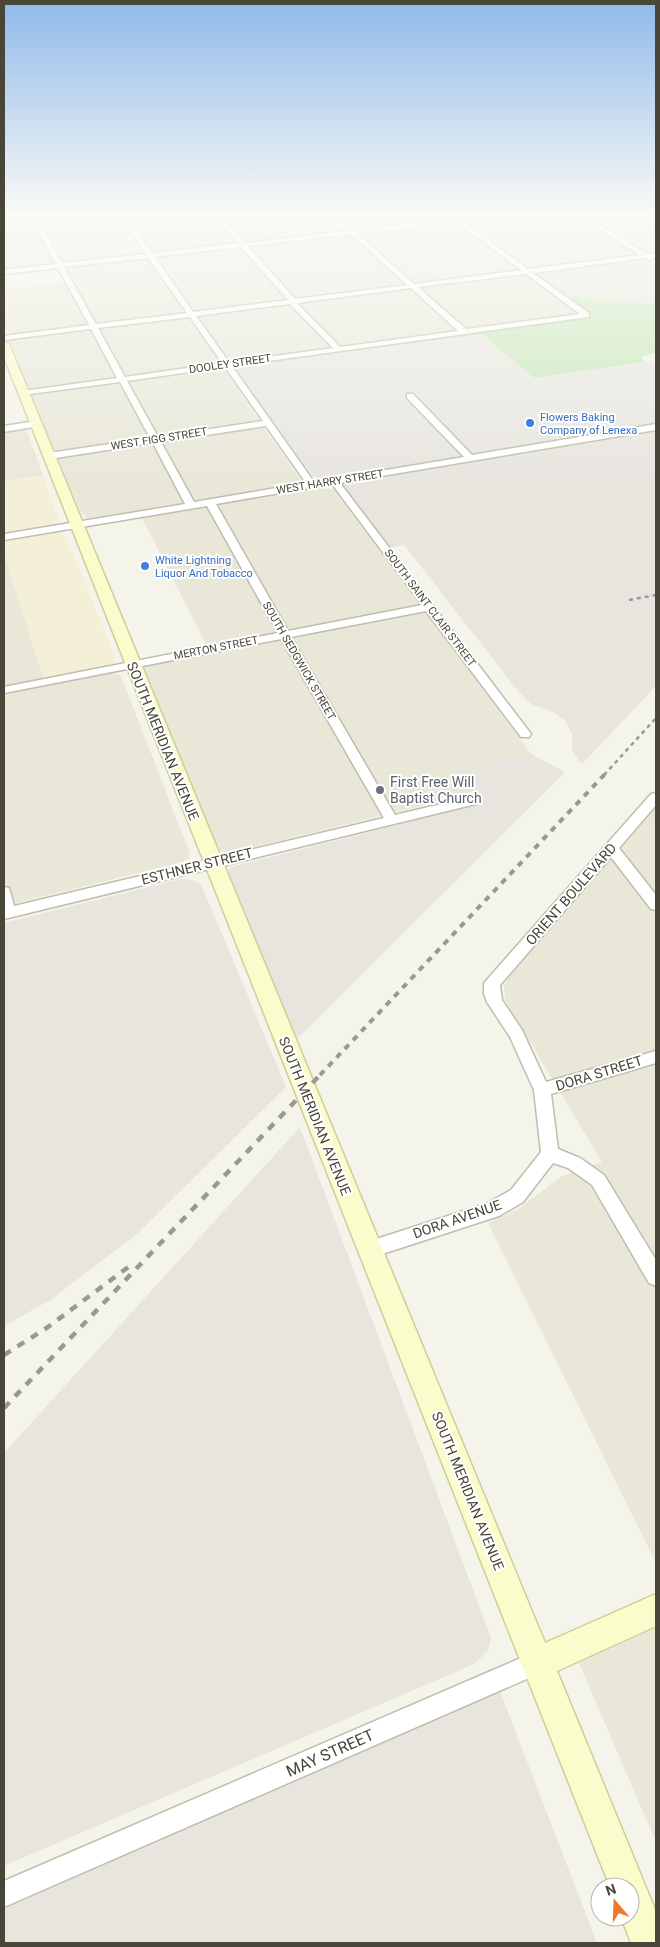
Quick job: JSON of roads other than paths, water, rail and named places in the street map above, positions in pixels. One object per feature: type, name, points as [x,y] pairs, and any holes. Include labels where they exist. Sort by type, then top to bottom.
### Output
[{"type":"main road","name":"SOUTH MERIDIAN AVENUE","points":[[4,344],[75,525],[624,1877]]},
{"type":"main road","name":"MAY STREET","points":[[537,1663],[656,1610]]},
{"type":"main road","points":[[640,1918],[650,1943]]},
{"type":"street","points":[[83,305],[154,440],[191,505]]},
{"type":"street","points":[[184,305],[312,485]]},
{"type":"street","points":[[4,338],[270,305]]},
{"type":"street","points":[[295,305],[338,349]]},
{"type":"street","points":[[434,305],[464,332]]},
{"type":"street","name":"DOOLEY STREET","points":[[23,393],[586,315],[572,305]]},
{"type":"street","points":[[410,396],[470,458]]},
{"type":"street","name":"WEST FIGG STREET","points":[[49,456],[268,422]]},
{"type":"street","points":[[4,429],[36,424]]},
{"type":"street","name":"WEST HARRY STREET","points":[[4,537],[656,427]]},
{"type":"street","name":"SOUTH SAINT CLAIR STREET","points":[[334,481],[525,734]]},
{"type":"street","name":"SOUTH SEDGWICK STREET","points":[[210,502],[283,635],[391,819]]},
{"type":"street","name":"MERTON STREET","points":[[4,690],[428,607]]},
{"type":"street","name":"ORIENT BOULEVARD","points":[[542,1090],[516,1034],[495,1002],[492,994],[492,984],[656,796]]},
{"type":"street","name":"ESTHNER STREET","points":[[6,914],[213,862],[475,800]]},
{"type":"street","points":[[611,848],[656,905]]},
{"type":"street","points":[[4,892],[6,914]]},
{"type":"street","name":"DORA STREET","points":[[542,1090],[656,1056]]},
{"type":"street","points":[[542,1090],[550,1154],[574,1162],[598,1180],[656,1277]]},
{"type":"street","name":"DORA AVENUE","points":[[370,1249],[493,1210],[517,1196],[550,1154]]},
{"type":"street","name":"MAY STREET","points":[[4,1894],[537,1663]]},
{"type":"railway","points":[[629,600],[656,595]]},
{"type":"railway","points":[[604,775],[656,718]]},
{"type":"railway","points":[[320,1075],[605,774]]},
{"type":"railway","points":[[4,1408],[321,1074]]},
{"type":"railway","points":[[4,1355],[48,1327],[131,1265]]},
{"type":"place","name":"Flowers Baking Company of Lenexa","points":[[530,423]]},
{"type":"place","name":"White Lightning Liquor And Tobacco","points":[[145,566]]},
{"type":"place","name":"First Free Will Baptist Church","points":[[380,790]]}]
